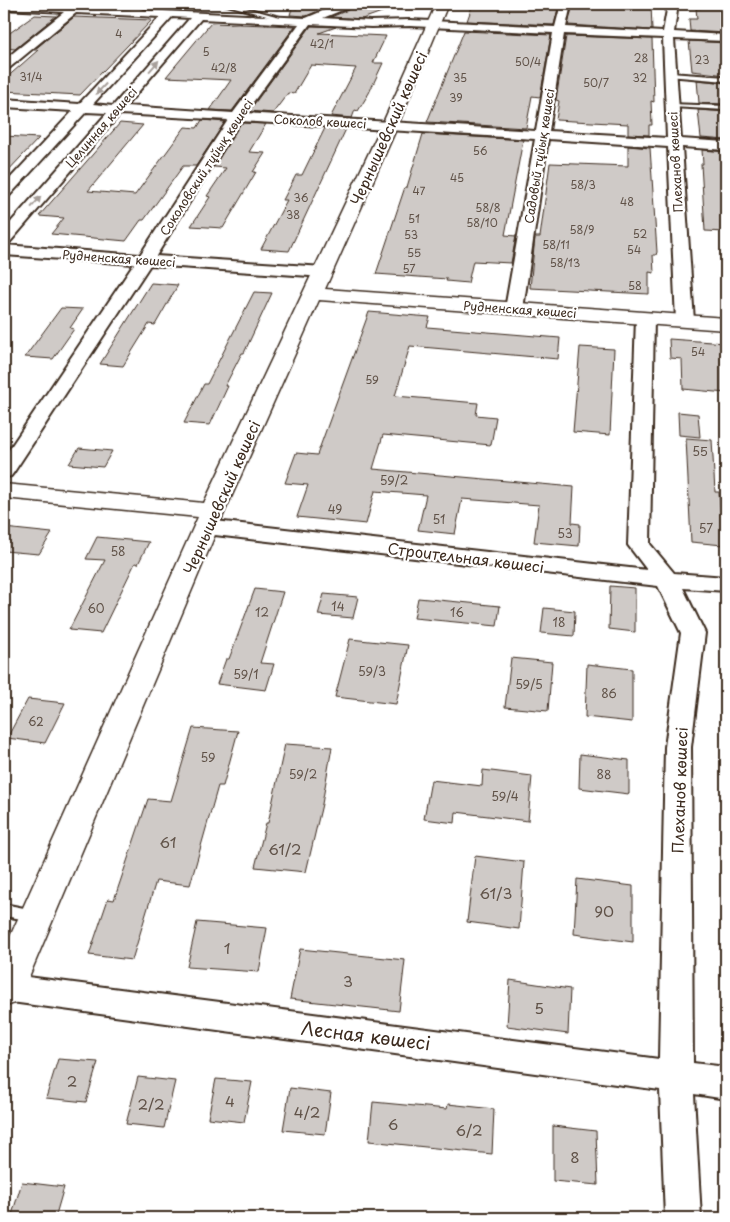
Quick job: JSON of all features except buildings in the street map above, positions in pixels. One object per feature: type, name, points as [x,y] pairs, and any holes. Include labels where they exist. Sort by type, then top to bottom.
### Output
[{"type":"street","name":"Садовый тұйық көшесі","points":[[514,309],[558,31],[566,4]]},
{"type":"street","name":"Плеханов көшесі","points":[[673,4],[668,35],[685,321]]},
{"type":"street","points":[[4,6],[75,7],[198,16],[371,24],[428,17]]},
{"type":"street","points":[[307,21],[344,6]]},
{"type":"street","points":[[4,66],[75,7]]},
{"type":"street","points":[[372,13],[558,31],[726,38]]},
{"type":"street","name":"Целинная көшесі","points":[[4,194],[170,14]]},
{"type":"street","name":"Целинная көшесі","points":[[4,239],[198,16]]},
{"type":"street","name":"Чернышевский көшесі","points":[[6,982],[210,519],[390,125],[428,17]]},
{"type":"street","name":"Соколовский тұйық көшесі","points":[[4,472],[145,260],[237,116],[307,21]]},
{"type":"street","name":"Соколов көшесі","points":[[4,103],[726,146]]},
{"type":"street","name":"Рудненская көшесі","points":[[4,250],[324,272]]},
{"type":"street","name":"Рудненская көшесі","points":[[314,294],[726,324]]},
{"type":"street","name":"Плеханов көшесі","points":[[645,318],[639,545],[666,580],[693,633],[678,747],[676,1076],[683,1218]]},
{"type":"street","name":"Строительная көшесі","points":[[4,491],[666,580],[726,584]]},
{"type":"street","name":"Лесная көшесі","points":[[6,982],[726,1083]]},
{"type":"lane","points":[[24,7],[44,4]]},
{"type":"lane","points":[[113,4],[135,9],[161,4]]},
{"type":"lane","points":[[226,4],[288,20]]},
{"type":"lane","points":[[670,75],[726,79]]},
{"type":"lane","points":[[672,105],[726,108]]},
{"type":"lane","points":[[4,910],[37,915]]}]
